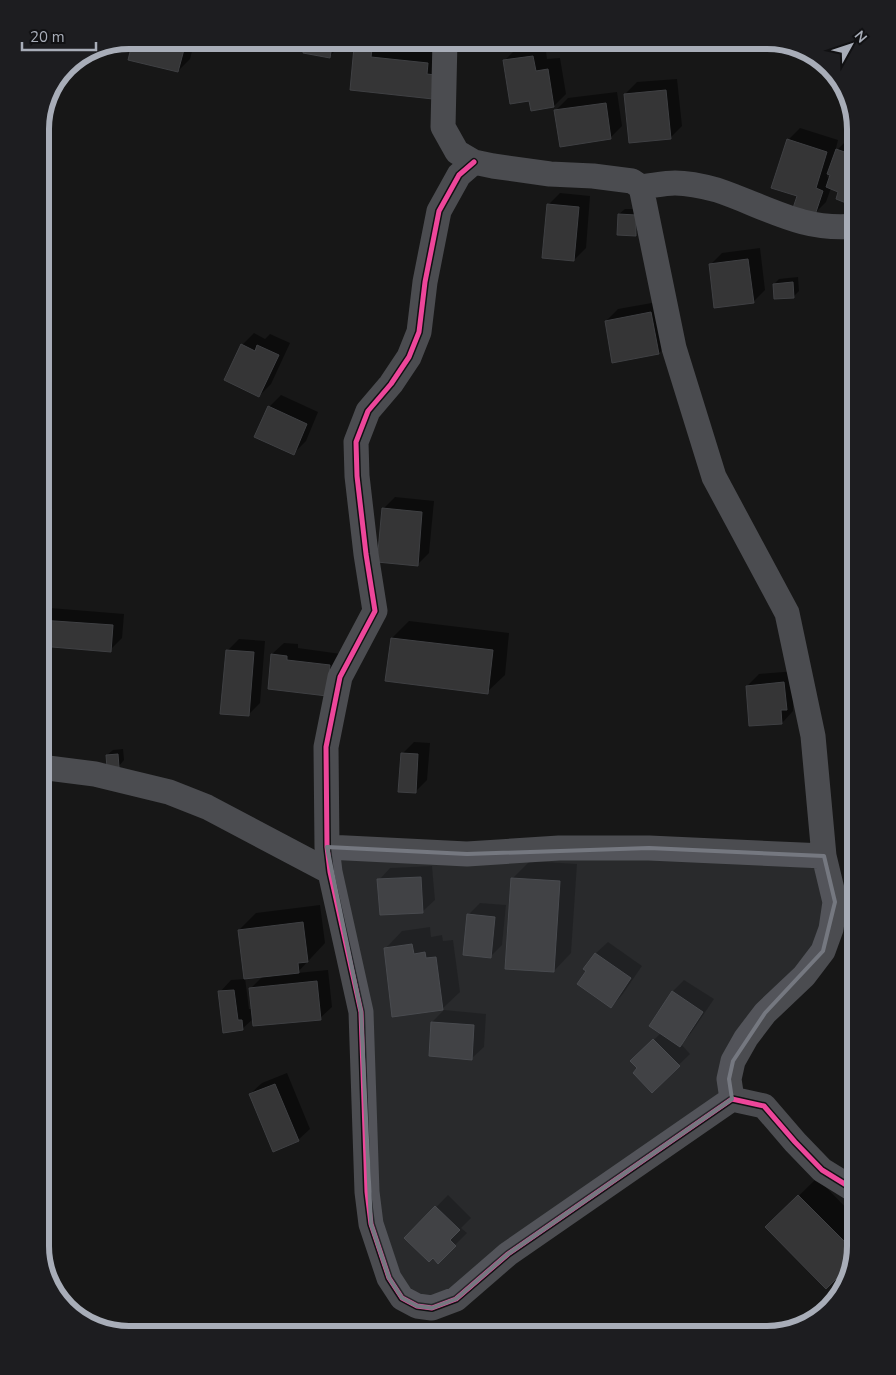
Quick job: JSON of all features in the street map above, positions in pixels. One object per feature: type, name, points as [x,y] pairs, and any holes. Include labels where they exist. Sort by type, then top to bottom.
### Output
[{"type":"street","points":[[445,49],[443,127],[457,152],[474,162],[550,174],[593,176],[632,181],[641,187],[675,183],[715,190],[762,209],[815,226],[847,227]]},
{"type":"street","points":[[474,162],[459,175],[439,211],[425,282],[419,332],[409,357],[391,384],[368,411],[356,442],[357,476],[375,611],[340,677],[326,746],[327,847],[330,872],[361,1012],[366,1192],[371,1224],[389,1278],[402,1298],[417,1306],[432,1308],[456,1299],[508,1254],[732,1099],[764,1106],[822,1170],[847,1185]]},
{"type":"street","points":[[641,187],[674,348],[714,477],[787,613],[813,736],[824,856],[835,902],[831,929],[823,951],[804,976],[766,1013],[746,1038],[733,1061],[729,1079],[732,1099]]},
{"type":"street","points":[[49,768],[95,774],[169,792],[207,807],[330,872]]},
{"type":"street","points":[[327,847],[467,854],[559,848],[649,848],[824,856]]},
{"type":"highlighted area","points":[[327,847],[467,854],[649,848],[824,856],[835,902],[823,951],[765,1013],[733,1061],[729,1079],[732,1099],[508,1254],[456,1299],[432,1308],[417,1306],[402,1298],[389,1278],[371,1224],[361,1012]]},
{"type":"building","points":[[131,49],[184,49],[178,72],[128,60]]},
{"type":"building","points":[[304,49],[332,49],[330,58],[303,53]]},
{"type":"building","points":[[354,49],[372,49],[371,57],[428,63],[427,74],[435,75],[433,99],[350,90]]},
{"type":"building","points":[[533,56],[536,71],[548,69],[554,107],[531,111],[529,101],[510,104],[503,60]]},
{"type":"building","points":[[666,90],[671,139],[629,143],[624,94]]},
{"type":"building","points":[[606,103],[611,139],[560,147],[554,110]]},
{"type":"building","points":[[787,139],[827,152],[816,188],[823,191],[815,215],[793,208],[797,196],[771,188]]},
{"type":"building","points":[[836,149],[847,153],[847,203],[836,199],[838,192],[826,187],[830,175],[827,174]]},
{"type":"building","points":[[547,204],[579,207],[574,261],[542,258]]},
{"type":"building","points":[[618,214],[636,215],[636,236],[617,235]]},
{"type":"building","points":[[748,259],[754,303],[714,308],[709,264]]},
{"type":"building","points":[[793,282],[794,298],[774,299],[773,284]]},
{"type":"building","points":[[651,312],[659,354],[612,363],[605,321]]},
{"type":"building","points":[[241,344],[255,351],[257,345],[279,355],[259,397],[224,380]]},
{"type":"building","points":[[268,406],[307,424],[294,455],[254,437]]},
{"type":"building","points":[[382,508],[422,512],[418,566],[377,562]]},
{"type":"building","points":[[49,621],[113,625],[111,652],[49,647]]},
{"type":"building","points":[[391,638],[493,650],[488,694],[385,681]]},
{"type":"building","points":[[226,650],[254,652],[249,716],[220,714]]},
{"type":"building","points":[[271,654],[287,656],[287,660],[330,665],[327,696],[268,689]]},
{"type":"building","points":[[784,682],[787,710],[781,710],[782,724],[749,726],[746,686]]},
{"type":"building","points":[[401,753],[418,754],[416,793],[398,792]]},
{"type":"building","points":[[118,754],[119,767],[107,768],[106,755]]},
{"type":"building","points":[[421,877],[423,913],[380,915],[377,879]]},
{"type":"building","points":[[511,878],[560,881],[554,972],[505,969]]},
{"type":"building","points":[[467,914],[495,917],[491,958],[463,955]]},
{"type":"building","points":[[303,922],[308,962],[298,963],[299,973],[244,979],[238,930]]},
{"type":"building","points":[[412,944],[414,954],[425,952],[426,958],[436,957],[443,1010],[392,1017],[384,948]]},
{"type":"building","points":[[595,953],[631,978],[611,1008],[577,984],[586,971],[583,969]]},
{"type":"building","points":[[317,981],[321,1020],[253,1026],[249,988]]},
{"type":"building","points":[[234,990],[238,1020],[242,1020],[243,1030],[223,1033],[218,991]]},
{"type":"building","points":[[672,991],[703,1012],[680,1047],[649,1026]]},
{"type":"building","points":[[431,1022],[474,1025],[472,1060],[429,1056]]},
{"type":"building","points":[[653,1039],[680,1066],[652,1093],[633,1073],[637,1068],[630,1061]]},
{"type":"building","points":[[275,1084],[299,1141],[273,1152],[249,1094]]},
{"type":"building","points":[[798,1195],[847,1244],[847,1257],[843,1272],[826,1289],[765,1227]]},
{"type":"building","points":[[435,1206],[460,1230],[450,1240],[456,1246],[438,1264],[433,1258],[429,1262],[404,1238]]},
{"type":"cycle path","points":[[474,162],[459,175],[439,211],[425,282],[419,332],[409,357],[391,384],[368,411],[356,442],[357,476],[375,611],[340,677],[326,747],[327,847],[330,872],[361,1012],[367,1192],[371,1224],[389,1278],[402,1298],[417,1306],[432,1308],[456,1299],[508,1254],[732,1099],[764,1106],[822,1170],[847,1185]]}]
